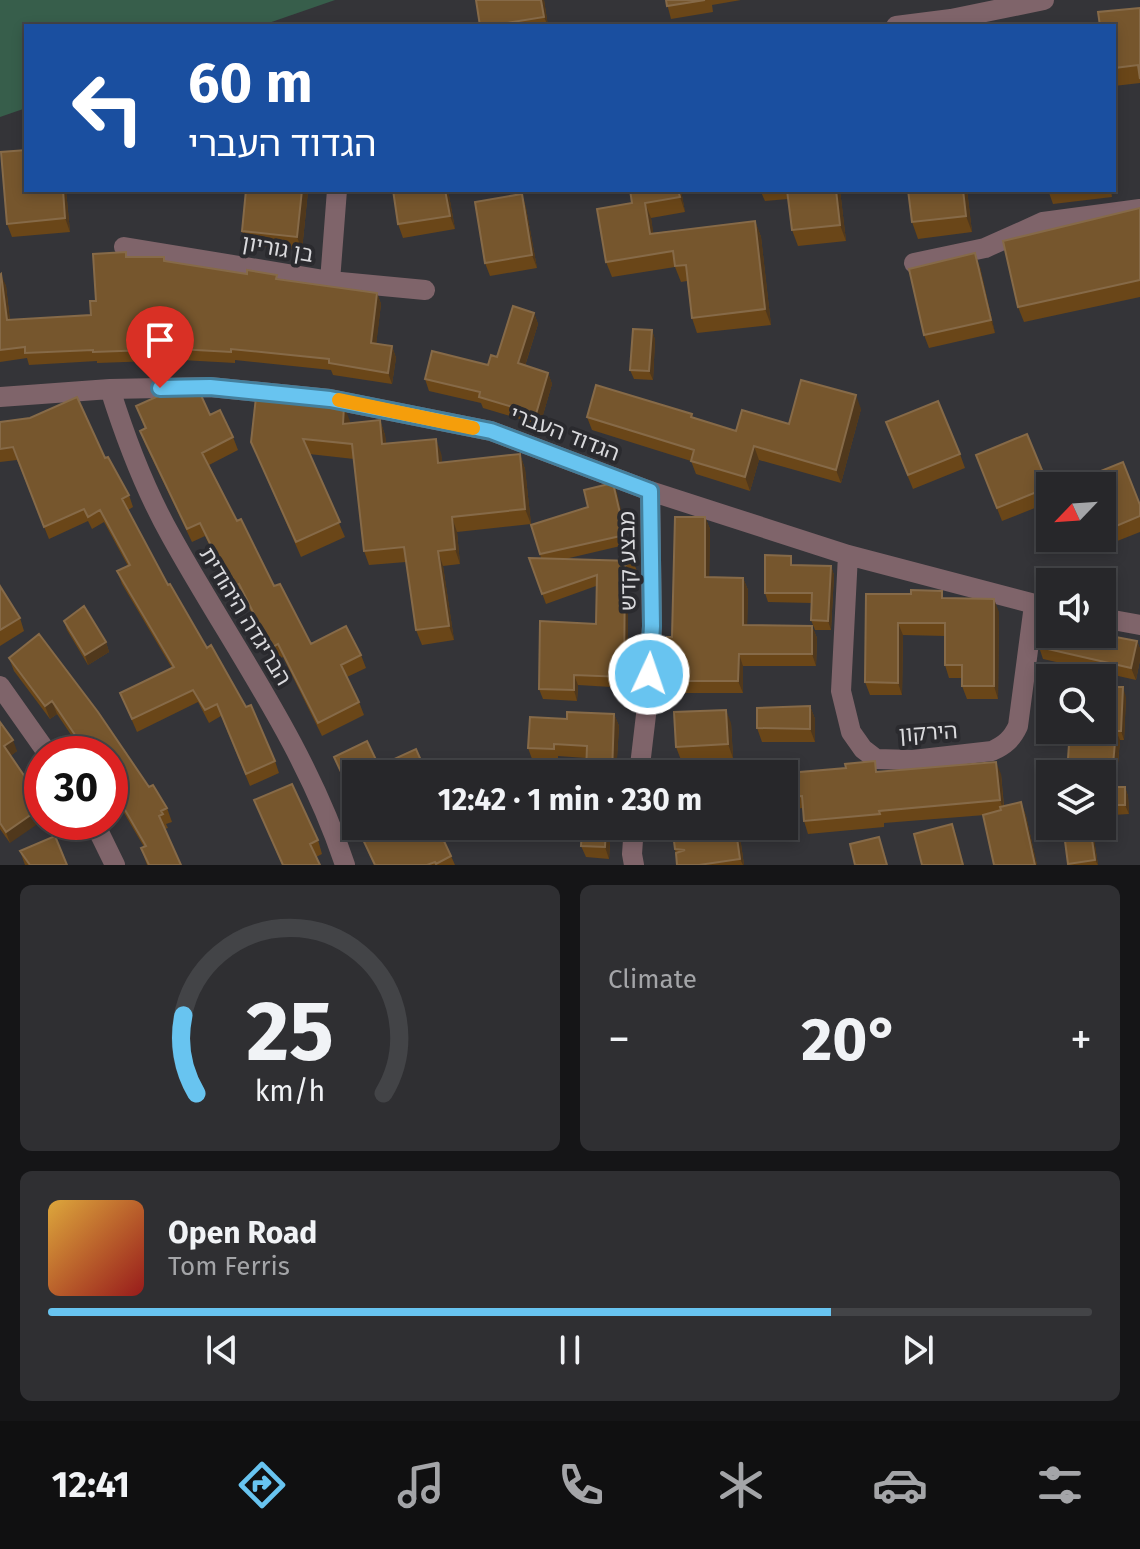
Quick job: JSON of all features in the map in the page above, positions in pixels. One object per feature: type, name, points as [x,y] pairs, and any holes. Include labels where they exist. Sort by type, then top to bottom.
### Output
[{"type":"street","points":[[912,24],[1044,0]]},
{"type":"street","points":[[330,281],[337,192]]},
{"type":"street","points":[[914,263],[985,248],[1043,222],[1140,209]]},
{"type":"street","name":"בן גוריון","points":[[124,247],[330,281],[425,290]]},
{"type":"street","name":"הגדוד העברי","points":[[0,397],[110,389],[210,387],[330,399],[491,431],[650,491],[848,555],[1036,604]]},
{"type":"street","name":"הבריגדה היהודית","points":[[110,389],[126,440],[170,534],[291,737],[330,820],[345,865]]},
{"type":"street","name":"מבצע קדש","points":[[641,760],[652,626],[650,491]]},
{"type":"street","name":"הירקון","points":[[848,555],[841,691],[851,732],[863,749],[876,759],[913,760],[992,751],[1003,746],[1013,737],[1018,726],[1036,636]]},
{"type":"street","points":[[1116,621],[1140,625]]},
{"type":"street","points":[[0,686],[35,736]]},
{"type":"street","points":[[103,840],[115,865]]},
{"type":"street","points":[[633,840],[634,865]]},
{"type":"green space","points":[[0,0],[335,0],[266,24],[24,24],[24,109],[0,117]]},
{"type":"building","points":[[476,0],[541,0],[544,17],[480,24]]},
{"type":"building","points":[[666,0],[705,0],[667,6]]},
{"type":"building","points":[[1140,8],[1140,79],[1138,65],[1116,68],[1116,24],[1100,24],[1098,12]]},
{"type":"building","points":[[24,150],[24,192],[63,192],[65,218],[7,224],[1,152]]},
{"type":"building","points":[[246,192],[302,192],[297,237],[242,231]]},
{"type":"building","points":[[393,192],[445,192],[450,216],[398,224]]},
{"type":"building","points":[[630,192],[679,192],[680,197],[645,203],[650,234],[755,221],[765,309],[692,318],[686,265],[675,266],[673,251],[606,262],[597,209],[632,203]]},
{"type":"building","points":[[787,192],[836,192],[840,225],[792,230]]},
{"type":"building","points":[[908,192],[963,192],[966,216],[912,222]]},
{"type":"building","points":[[522,194],[532,255],[485,263],[475,202]]},
{"type":"building","points":[[1140,208],[1140,280],[1018,307],[1003,241]]},
{"type":"building","points":[[126,252],[126,257],[164,257],[164,261],[247,274],[247,270],[277,275],[276,279],[377,293],[371,343],[392,346],[388,373],[329,363],[329,359],[231,349],[231,352],[178,349],[25,353],[25,347],[0,350],[1,274],[7,320],[91,315],[90,301],[96,301],[93,254]]},
{"type":"building","points":[[975,253],[991,320],[924,335],[909,269]]},
{"type":"building","points":[[513,306],[534,313],[518,363],[548,373],[536,414],[479,397],[480,392],[425,379],[432,351],[488,365],[491,355],[497,357]]},
{"type":"building","points":[[633,329],[652,330],[649,371],[630,370]]},
{"type":"building","points":[[801,380],[856,395],[836,470],[754,446],[745,477],[691,461],[694,450],[587,417],[596,385],[692,414],[691,417],[736,431],[742,410],[789,424]]},
{"type":"building","points":[[165,393],[200,393],[210,415],[220,410],[233,437],[202,453],[237,521],[241,519],[274,586],[280,584],[311,644],[346,626],[361,655],[341,665],[359,702],[318,723],[278,644],[271,648],[239,584],[232,588],[200,523],[187,529],[140,431],[146,428],[136,406]]},
{"type":"building","points":[[77,397],[105,458],[108,457],[129,495],[122,499],[168,585],[207,648],[211,645],[246,707],[251,705],[275,761],[246,774],[217,704],[205,710],[193,690],[132,719],[120,693],[174,667],[117,571],[130,565],[100,510],[88,517],[84,509],[44,527],[13,447],[0,449],[0,422],[30,418]]},
{"type":"building","points":[[256,397],[344,406],[343,424],[380,420],[382,444],[436,439],[438,463],[520,454],[525,509],[452,517],[455,549],[438,551],[449,626],[416,630],[404,547],[364,551],[352,444],[303,439],[340,522],[296,542],[251,442]]},
{"type":"building","points":[[938,401],[960,454],[908,475],[886,422]]},
{"type":"building","points":[[1027,434],[1043,472],[1036,472],[1036,492],[997,508],[976,455]]},
{"type":"building","points":[[1123,462],[1140,505],[1140,516],[1116,526],[1116,472],[1098,472]]},
{"type":"building","points":[[613,483],[625,535],[540,554],[531,525],[588,507],[584,490]]},
{"type":"building","points":[[675,517],[705,517],[705,577],[743,578],[743,625],[812,626],[812,654],[739,654],[738,681],[667,681],[667,637],[672,637]]},
{"type":"building","points":[[765,555],[791,556],[791,565],[831,566],[828,621],[811,620],[812,593],[765,593]]},
{"type":"building","points":[[529,558],[633,561],[625,565],[624,677],[574,675],[574,690],[539,689],[540,621],[596,624],[597,575],[542,594]]},
{"type":"building","points":[[0,586],[20,618],[0,630]]},
{"type":"building","points":[[911,590],[942,591],[942,598],[994,599],[994,686],[962,686],[962,665],[945,665],[945,623],[898,623],[898,683],[865,682],[866,594],[911,594]]},
{"type":"building","points":[[84,606],[106,642],[85,655],[64,621]]},
{"type":"building","points":[[39,634],[114,736],[76,736],[52,701],[45,706],[9,658]]},
{"type":"building","points":[[1116,637],[1137,641],[1131,668],[1043,648],[1116,648]]},
{"type":"building","points":[[1116,687],[1123,687],[1121,731],[1116,731]]},
{"type":"building","points":[[810,706],[810,729],[757,728],[757,708]]},
{"type":"building","points":[[726,710],[728,744],[676,747],[674,712]]},
{"type":"building","points":[[567,712],[614,714],[612,760],[586,760],[587,746],[554,744],[554,749],[528,748],[530,717],[567,719]]},
{"type":"building","points":[[0,722],[13,740],[4,746],[24,775],[24,820],[6,832],[0,823]]},
{"type":"building","points":[[367,741],[376,760],[342,760],[342,774],[334,757]]},
{"type":"building","points":[[1069,744],[1115,744],[1113,760],[1068,760]]},
{"type":"building","points":[[416,749],[421,760],[392,760]]},
{"type":"building","points":[[128,756],[149,787],[153,785],[167,808],[159,816],[181,865],[149,865],[141,848],[146,846],[128,815]]},
{"type":"building","points":[[875,761],[876,772],[996,762],[1000,800],[804,821],[802,796],[798,796],[798,772],[846,768],[845,764]]},
{"type":"building","points":[[292,784],[318,840],[310,844],[320,865],[283,865],[254,800]]},
{"type":"building","points":[[1116,787],[1125,787],[1125,805],[1116,805]]},
{"type":"building","points":[[1021,802],[1035,865],[994,865],[983,815]]},
{"type":"building","points":[[952,824],[963,865],[922,865],[914,834]]},
{"type":"building","points":[[879,837],[887,865],[855,865],[850,844]]},
{"type":"building","points":[[46,840],[57,840],[67,865],[30,865],[20,851]]},
{"type":"building","points":[[363,840],[444,840],[451,856],[436,864],[375,865]]},
{"type":"building","points":[[581,840],[605,840],[605,847],[581,846]]},
{"type":"building","points":[[674,840],[737,840],[740,859],[677,865],[676,853],[685,850],[675,849]]},
{"type":"building","points":[[1065,840],[1092,840],[1095,860],[1068,864]]},
{"type":"slow traffic","points":[[339,400],[473,428]]},
{"type":"route","points":[[160,388],[210,387],[330,399],[491,431],[650,491],[652,626],[649,674]]}]
